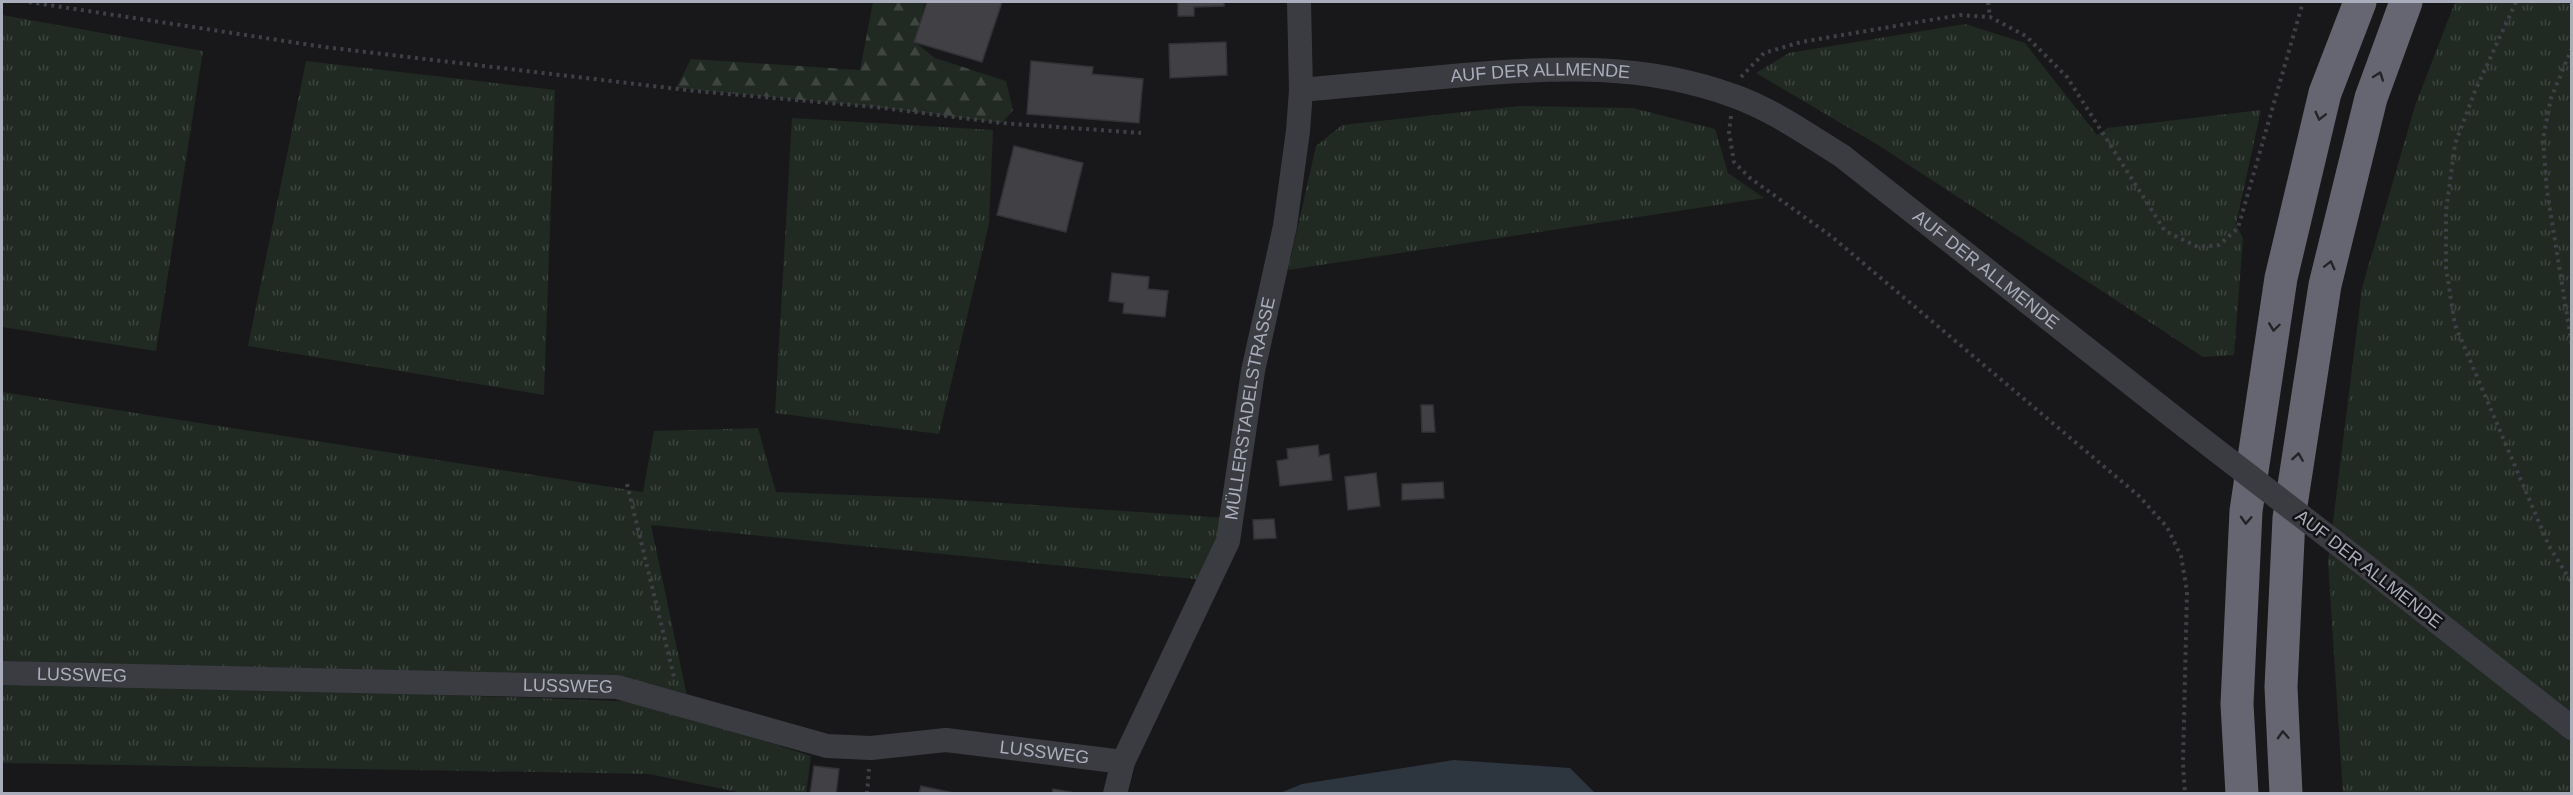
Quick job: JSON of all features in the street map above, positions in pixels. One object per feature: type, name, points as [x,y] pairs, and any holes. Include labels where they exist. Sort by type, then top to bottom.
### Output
[{"type":"highway","points":[[2242,794],[2237,704],[2246,511],[2281,278],[2325,93],[2360,2]]},
{"type":"highway","points":[[2286,794],[2281,687],[2289,518],[2325,285],[2371,98],[2406,2]]},
{"type":"street","name":"MÜLLERSTADELSTRASSE","points":[[1114,794],[1123,762],[1228,541],[1253,371],[1285,226],[1298,131],[1301,90],[1299,2]]},
{"type":"street","name":"AUF DER ALLMENDE","points":[[1301,90],[1530,70],[1600,68],[1670,78],[1735,96],[1780,118],[1842,156],[2571,728]]},
{"type":"street","name":"LUSSWEG","points":[[2,673],[617,687],[826,746],[871,748],[946,740],[1123,762]]},
{"type":"path","points":[[29,2],[324,47],[695,91],[875,107],[1002,123],[1141,133]]},
{"type":"path","points":[[1988,2],[1990,17]]},
{"type":"path","points":[[2185,794],[2187,591],[2181,556],[2167,527],[2139,496],[1832,236],[1750,178],[1734,162],[1729,132],[1735,96],[1742,76],[1764,53],[1801,42],[1960,15],[1990,17],[2026,36],[2067,77],[2165,231],[2198,247],[2218,245],[2238,228],[2303,2]]},
{"type":"path","points":[[2516,2],[2475,91],[2455,144],[2446,211],[2446,268],[2456,325],[2549,546],[2571,583]]},
{"type":"path","points":[[2571,48],[2552,98],[2543,139],[2547,191],[2571,346]]},
{"type":"path","points":[[627,484],[681,705]]},
{"type":"green space","points":[[873,2],[925,2],[915,42],[935,58],[1006,81],[1013,110],[1002,123],[875,107],[676,88],[691,59],[860,70]]},
{"type":"green space","points":[[2455,2],[2571,2],[2571,793],[2343,794],[2328,562],[2362,288],[2415,106]]},
{"type":"green space","points":[[2,15],[203,51],[156,351],[2,327]]},
{"type":"green space","points":[[1965,24],[2025,43],[2097,135],[2107,128],[2261,110],[2236,224],[2243,238],[2234,355],[2203,357],[1878,145],[1756,73],[1789,53]]},
{"type":"green space","points":[[306,61],[555,90],[544,395],[248,346]]},
{"type":"green space","points":[[1519,106],[1633,108],[1715,129],[1728,173],[1764,198],[1288,270],[1316,146],[1342,125]]},
{"type":"green space","points":[[792,118],[993,130],[989,224],[939,434],[775,413]]},
{"type":"green space","points":[[2,392],[643,492],[654,431],[758,428],[776,492],[929,498],[1229,518],[1203,580],[651,525],[688,701],[614,683],[2,661]]},
{"type":"green space","points":[[2,679],[646,702],[811,756],[806,794],[743,793],[649,774],[2,763]]},
{"type":"shaded area","points":[[1454,760],[1570,768],[1595,793],[1280,793],[1302,784]]},
{"type":"building","points":[[927,2],[1002,2],[982,62],[914,42]]},
{"type":"building","points":[[1178,2],[1224,2],[1224,6],[1194,7],[1194,16],[1178,16]]},
{"type":"building","points":[[1226,42],[1227,75],[1170,78],[1169,44]]},
{"type":"building","points":[[1031,61],[1093,67],[1092,74],[1143,79],[1139,123],[1027,114]]},
{"type":"building","points":[[1014,146],[1083,163],[1066,232],[997,215]]},
{"type":"building","points":[[1112,273],[1149,277],[1148,289],[1168,291],[1165,317],[1123,313],[1124,303],[1109,301]]},
{"type":"building","points":[[1421,405],[1433,405],[1435,432],[1422,432]]},
{"type":"building","points":[[1318,445],[1319,456],[1329,454],[1332,480],[1280,486],[1277,461],[1288,459],[1287,449]]},
{"type":"building","points":[[1376,473],[1380,506],[1348,510],[1345,477]]},
{"type":"building","points":[[1443,482],[1444,498],[1402,500],[1402,484]]},
{"type":"building","points":[[1274,519],[1276,538],[1254,539],[1253,520]]},
{"type":"building","points":[[814,766],[839,769],[836,794],[810,794]]},
{"type":"building","points":[[921,786],[958,794],[919,794]]},
{"type":"building","points":[[1053,789],[1081,794],[1052,794]]}]
